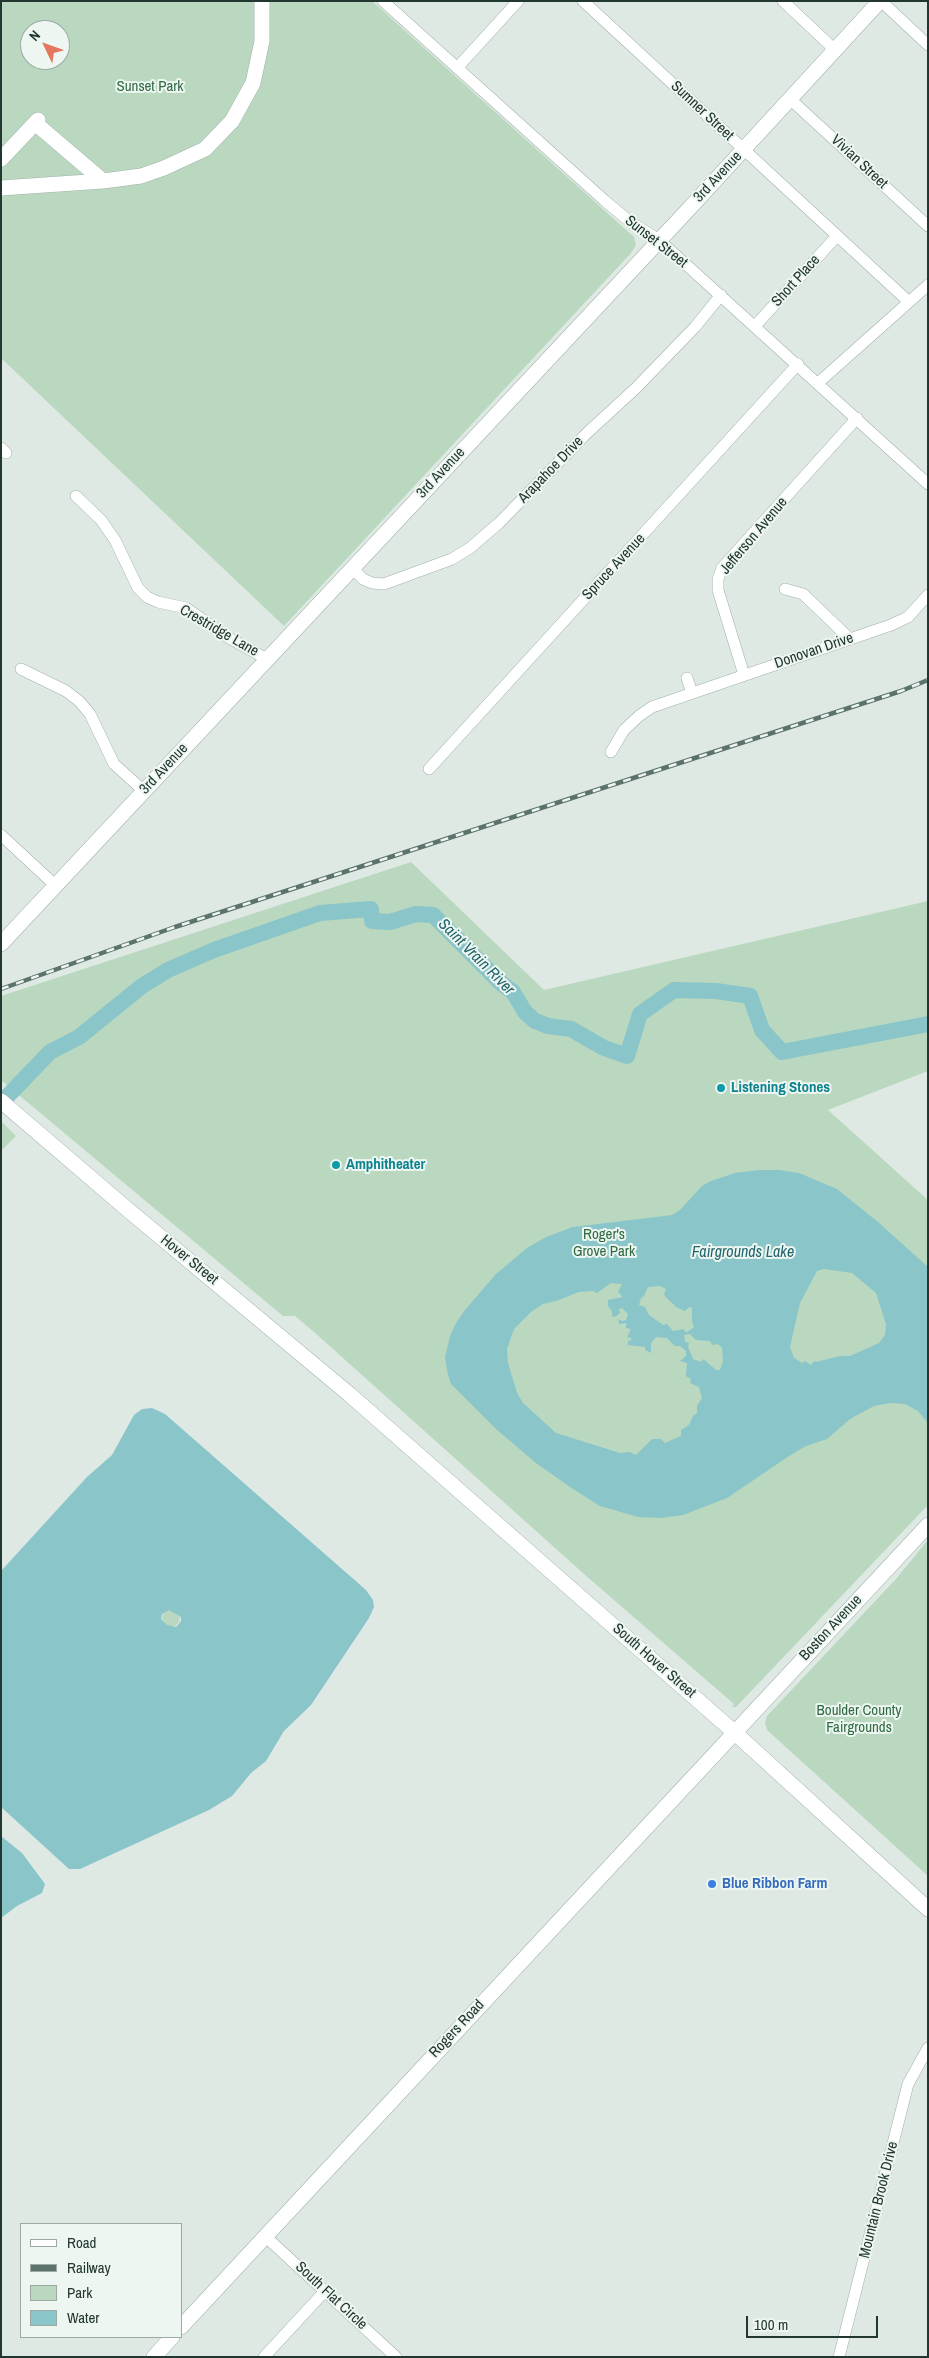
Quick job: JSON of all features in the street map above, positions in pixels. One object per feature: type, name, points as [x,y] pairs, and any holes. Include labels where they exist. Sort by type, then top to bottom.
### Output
[{"type":"street","points":[[4,185],[103,181],[141,176],[201,152],[222,134],[248,94],[256,73],[262,41],[262,1]]},
{"type":"street","name":"Sunset Street","points":[[383,1],[604,200],[629,221],[659,240],[818,382],[928,484]]},
{"type":"street","points":[[457,68],[518,1]]},
{"type":"street","name":"Sumner Street","points":[[584,1],[836,237],[909,302]]},
{"type":"street","points":[[783,1],[835,50]]},
{"type":"street","points":[[880,1],[928,44]]},
{"type":"street","name":"3rd Avenue","points":[[1,944],[744,150],[880,1]]},
{"type":"street","name":"Vivian Street","points":[[790,99],[928,226]]},
{"type":"street","points":[[1,159],[36,121],[103,181]]},
{"type":"street","name":"Short Place","points":[[755,326],[836,237]]},
{"type":"street","points":[[818,382],[928,285]]},
{"type":"street","name":"Arapahoe Drive","points":[[352,568],[363,579],[372,583],[384,584],[452,559],[470,548],[498,523],[586,433],[639,386],[695,327],[721,295]]},
{"type":"street","name":"Spruce Avenue","points":[[429,769],[798,364]]},
{"type":"street","name":"Jefferson Avenue","points":[[744,675],[718,590],[722,568],[857,418]]},
{"type":"street","name":"Crestridge Lane","points":[[76,496],[100,520],[115,540],[138,588],[147,597],[158,602],[186,608],[229,638],[267,659]]},
{"type":"street","points":[[785,589],[803,594],[850,640]]},
{"type":"street","name":"Donovan Drive","points":[[611,752],[624,730],[652,707],[900,622],[908,617],[928,595]]},
{"type":"street","points":[[21,669],[66,692],[79,701],[90,714],[114,764],[144,791]]},
{"type":"street","points":[[687,678],[692,693]]},
{"type":"street","points":[[1,835],[56,886]]},
{"type":"street","name":"Hover Street","points":[[1,1101],[377,1418]]},
{"type":"street","name":"South Hover Street","points":[[377,1418],[734,1732],[928,1909]]},
{"type":"street","name":"Boston Avenue","points":[[734,1732],[928,1525]]},
{"type":"street","name":"Rogers Road","points":[[182,2326],[734,1732]]},
{"type":"street","name":"Mountain Brook Drive","points":[[839,2357],[908,2084],[928,2048]]},
{"type":"street","name":"South Flat Circle","points":[[266,2236],[396,2357]]},
{"type":"street","points":[[264,2357],[325,2291]]},
{"type":"street","points":[[154,2357],[171,2338]]},
{"type":"green space","name":"Sunset Park","points":[[1,1],[372,1],[634,237],[636,245],[631,253],[284,626],[1,358]]},
{"type":"green space","name":"Roger's Grove Park","points":[[411,862],[544,990],[928,901],[928,1071],[828,1110],[928,1200],[928,1505],[736,1707],[732,1707],[734,1704],[584,1574],[314,1332],[295,1316],[283,1316],[1,1080],[1,996]]},
{"type":"green space","points":[[1,1121],[16,1136],[1,1151]]},
{"type":"green space","name":"Boulder County Fairgrounds","points":[[928,1540],[928,1876],[767,1730],[765,1723],[767,1716],[896,1579]]},
{"type":"green space","points":[[171,1609],[177,1612],[180,1618],[177,1624],[171,1627],[165,1624],[162,1618],[165,1612]]},
{"type":"water","name":"Fairgrounds Lake","points":[[779,1170],[799,1173],[837,1189],[878,1222],[928,1267],[928,1423],[918,1411],[905,1404],[890,1403],[874,1406],[850,1419],[827,1439],[806,1446],[789,1456],[727,1498],[683,1515],[661,1518],[638,1517],[600,1506],[536,1463],[496,1429],[451,1384],[445,1357],[450,1336],[465,1310],[496,1274],[527,1248],[546,1237],[573,1227],[672,1215],[680,1210],[702,1186],[735,1173]],"holes":[[[824,1269],[852,1273],[876,1293],[886,1324],[885,1335],[879,1343],[850,1356],[814,1361],[811,1365],[805,1361],[802,1363],[794,1358],[790,1347],[800,1303],[817,1271]],[[611,1283],[622,1284],[618,1292],[623,1297],[608,1300],[608,1306],[612,1311],[612,1316],[615,1317],[620,1313],[619,1309],[622,1308],[628,1314],[626,1320],[618,1319],[619,1324],[626,1323],[626,1328],[631,1329],[627,1338],[630,1337],[632,1340],[628,1341],[628,1345],[645,1347],[645,1350],[651,1353],[651,1343],[656,1337],[667,1338],[675,1346],[680,1346],[686,1351],[686,1356],[680,1361],[687,1363],[686,1376],[691,1379],[690,1383],[699,1387],[702,1398],[697,1406],[697,1413],[693,1416],[689,1425],[681,1430],[681,1436],[665,1443],[661,1439],[652,1439],[636,1455],[630,1452],[620,1453],[556,1433],[523,1403],[517,1393],[508,1363],[507,1349],[514,1329],[532,1311],[543,1304],[579,1292],[593,1291],[597,1293]],[[660,1286],[666,1289],[664,1295],[676,1307],[685,1311],[689,1307],[692,1308],[694,1327],[687,1332],[684,1329],[673,1331],[667,1324],[663,1325],[649,1315],[645,1307],[639,1305],[648,1287]],[[690,1334],[696,1340],[710,1341],[712,1345],[718,1344],[722,1348],[723,1361],[720,1370],[716,1370],[703,1359],[701,1362],[693,1359],[688,1347],[689,1343],[685,1342],[684,1335]]]},
{"type":"water","points":[[152,1408],[165,1414],[366,1590],[373,1600],[374,1607],[369,1618],[311,1705],[284,1731],[266,1761],[251,1773],[232,1796],[209,1810],[80,1869],[69,1869],[1,1807],[1,1571],[87,1477],[112,1455],[134,1415],[142,1409]],"holes":[[[169,1610],[181,1617],[181,1621],[176,1627],[167,1625],[161,1619],[162,1614]]]},
{"type":"water","points":[[1,1836],[22,1853],[45,1884],[42,1893],[17,1906],[1,1918]]},
{"type":"waterway","name":"Saint Vrain River","points":[[1,1103],[50,1052],[79,1037],[142,986],[168,970],[214,950],[320,913],[371,909],[372,921],[390,922],[416,914],[433,915],[502,984],[513,992],[525,1012],[535,1021],[548,1026],[571,1029],[604,1048],[627,1056],[640,1014],[674,990],[716,991],[750,996],[762,1030],[782,1052],[928,1024]]},
{"type":"railway","points":[[1,989],[175,927],[901,691],[928,680]]},
{"type":"place","name":"Listening Stones","points":[[721,1088]]},
{"type":"place","name":"Amphitheater","points":[[336,1165]]},
{"type":"place","name":"Blue Ribbon Farm","points":[[712,1884]]}]
